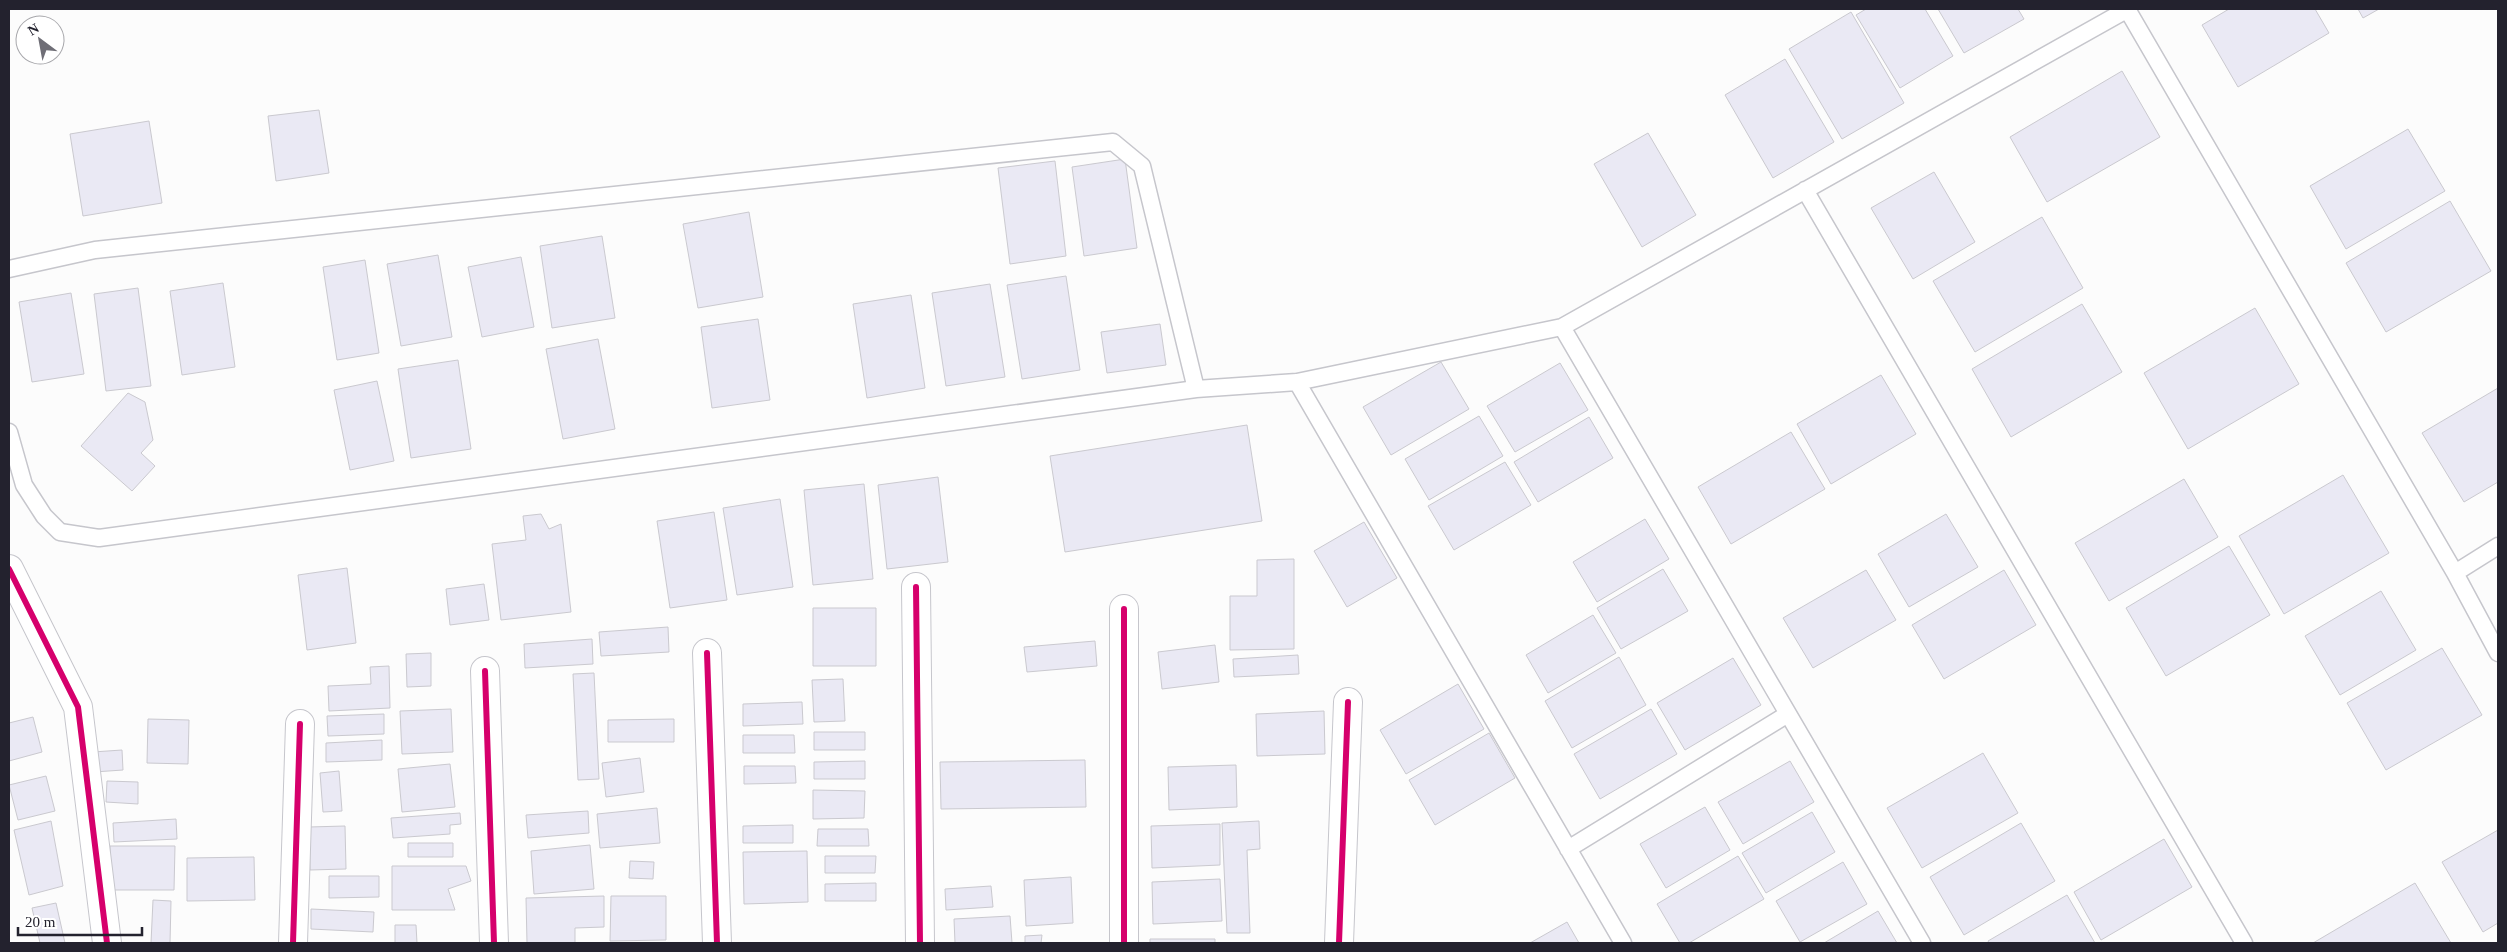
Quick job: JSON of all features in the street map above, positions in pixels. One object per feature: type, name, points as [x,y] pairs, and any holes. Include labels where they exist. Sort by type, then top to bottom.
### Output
[{"type":"street","points":[[9,569],[78,708],[107,943]]},
{"type":"street","points":[[916,587],[920,943]]},
{"type":"street","points":[[1124,609],[1124,943]]},
{"type":"street","points":[[707,653],[717,943]]},
{"type":"street","points":[[485,671],[494,943]]},
{"type":"street","points":[[1339,943],[1348,702]]},
{"type":"street","points":[[293,943],[300,724]]},
{"type":"lane","points":[[9,432],[24,485],[44,516],[60,532],[99,538],[1196,389],[1297,382],[1562,327],[2127,9],[2454,573],[2498,653]]},
{"type":"lane","points":[[9,269],[95,250],[1113,142],[1142,166],[1196,389]]},
{"type":"lane","points":[[1805,190],[2244,943]]},
{"type":"lane","points":[[1562,327],[1922,943]]},
{"type":"lane","points":[[1297,382],[1623,943]]},
{"type":"lane","points":[[2454,573],[2498,546]]},
{"type":"lane","points":[[1568,849],[1788,714]]},
{"type":"building","points":[[1866,9],[1925,9],[1953,56],[1900,88],[1856,15]]},
{"type":"building","points":[[1938,9],[2018,9],[2024,19],[1964,53]]},
{"type":"building","points":[[2229,9],[2315,9],[2329,33],[2238,87],[2202,25]]},
{"type":"building","points":[[2358,9],[2379,9],[2363,18]]},
{"type":"building","points":[[1851,12],[1904,103],[1842,139],[1789,49]]},
{"type":"building","points":[[1785,59],[1834,142],[1773,178],[1725,95]]},
{"type":"building","points":[[2122,71],[2160,137],[2047,202],[2010,137]]},
{"type":"building","points":[[319,110],[329,173],[276,181],[268,116]]},
{"type":"building","points":[[149,121],[162,203],[83,216],[70,134]]},
{"type":"building","points":[[2408,129],[2445,191],[2346,249],[2310,186]]},
{"type":"building","points":[[1648,133],[1696,215],[1642,247],[1594,164]]},
{"type":"building","points":[[1125,159],[1137,248],[1084,256],[1072,167]]},
{"type":"building","points":[[1055,161],[1066,256],[1010,264],[998,168]]},
{"type":"building","points":[[1934,172],[1975,242],[1913,279],[1871,208]]},
{"type":"building","points":[[2450,201],[2491,271],[2386,332],[2346,263]]},
{"type":"building","points":[[749,212],[763,297],[698,308],[683,224]]},
{"type":"building","points":[[2042,217],[2083,288],[1975,352],[1933,281]]},
{"type":"building","points":[[602,236],[615,318],[552,328],[540,246]]},
{"type":"building","points":[[438,255],[452,337],[401,346],[387,264]]},
{"type":"building","points":[[521,257],[534,327],[482,337],[468,267]]},
{"type":"building","points":[[365,260],[379,353],[337,360],[323,267]]},
{"type":"building","points":[[1066,276],[1080,370],[1022,379],[1007,285]]},
{"type":"building","points":[[223,283],[235,367],[182,375],[170,291]]},
{"type":"building","points":[[990,284],[1005,377],[946,386],[932,293]]},
{"type":"building","points":[[138,288],[151,386],[106,391],[94,294]]},
{"type":"building","points":[[71,293],[84,374],[32,382],[19,302]]},
{"type":"building","points":[[911,295],[925,388],[867,398],[853,304]]},
{"type":"building","points":[[2082,304],[2122,372],[2011,437],[1972,369]]},
{"type":"building","points":[[2255,308],[2299,384],[2188,449],[2144,373]]},
{"type":"building","points":[[758,319],[770,400],[712,408],[701,327]]},
{"type":"building","points":[[1160,324],[1166,365],[1107,373],[1101,332]]},
{"type":"building","points":[[598,339],[615,429],[563,439],[546,349]]},
{"type":"building","points":[[458,360],[471,449],[411,458],[398,369]]},
{"type":"building","points":[[1441,362],[1469,409],[1391,455],[1363,407]]},
{"type":"building","points":[[1560,363],[1588,410],[1515,452],[1487,406]]},
{"type":"building","points":[[1881,375],[1916,434],[1831,484],[1797,424]]},
{"type":"building","points":[[377,381],[394,461],[350,470],[334,390]]},
{"type":"building","points":[[2498,388],[2498,482],[2464,502],[2422,433]]},
{"type":"building","points":[[128,393],[145,402],[153,440],[141,453],[155,466],[132,491],[81,446]]},
{"type":"building","points":[[1479,416],[1503,456],[1429,500],[1405,459]]},
{"type":"building","points":[[1589,417],[1613,458],[1538,502],[1514,462]]},
{"type":"building","points":[[1247,425],[1262,521],[1065,552],[1050,456]]},
{"type":"building","points":[[1791,432],[1825,489],[1731,544],[1698,487]]},
{"type":"building","points":[[1505,462],[1531,505],[1454,550],[1428,506]]},
{"type":"building","points":[[2343,475],[2389,553],[2284,614],[2239,536]]},
{"type":"building","points":[[938,477],[948,562],[887,569],[878,485]]},
{"type":"building","points":[[2184,479],[2218,537],[2109,601],[2075,543]]},
{"type":"building","points":[[864,484],[873,579],[813,585],[804,490]]},
{"type":"building","points":[[780,499],[793,587],[737,595],[723,508]]},
{"type":"building","points":[[714,512],[727,600],[670,608],[657,521]]},
{"type":"building","points":[[541,514],[549,529],[561,524],[571,612],[501,620],[492,544],[526,540],[523,516]]},
{"type":"building","points":[[1946,514],[1978,567],[1909,607],[1878,554]]},
{"type":"building","points":[[1645,519],[1669,559],[1597,602],[1573,562]]},
{"type":"building","points":[[1364,522],[1397,578],[1347,607],[1314,551]]},
{"type":"building","points":[[2229,546],[2270,615],[2166,676],[2126,608]]},
{"type":"building","points":[[1294,559],[1294,649],[1230,650],[1230,596],[1257,596],[1257,560]]},
{"type":"building","points":[[347,568],[356,643],[307,650],[298,575]]},
{"type":"building","points":[[1663,569],[1688,611],[1621,649],[1597,608]]},
{"type":"building","points":[[1866,570],[1896,620],[1813,668],[1783,618]]},
{"type":"building","points":[[2004,570],[2036,625],[1944,679],[1912,625]]},
{"type":"building","points":[[484,584],[489,620],[450,625],[446,589]]},
{"type":"building","points":[[2381,591],[2416,650],[2340,695],[2305,636]]},
{"type":"building","points":[[813,608],[876,608],[876,666],[813,666]]},
{"type":"building","points":[[1593,615],[1616,653],[1548,693],[1526,655]]},
{"type":"building","points":[[668,627],[669,652],[601,656],[599,632]]},
{"type":"building","points":[[592,639],[593,664],[525,668],[524,644]]},
{"type":"building","points":[[1095,641],[1097,666],[1027,672],[1024,647]]},
{"type":"building","points":[[1215,645],[1219,682],[1162,689],[1158,652]]},
{"type":"building","points":[[2442,648],[2482,715],[2386,770],[2347,703]]},
{"type":"building","points":[[431,653],[431,686],[407,687],[406,654]]},
{"type":"building","points":[[1298,655],[1299,674],[1234,677],[1233,659]]},
{"type":"building","points":[[1619,657],[1646,705],[1572,748],[1545,701]]},
{"type":"building","points":[[1733,658],[1761,705],[1685,750],[1657,703]]},
{"type":"building","points":[[389,666],[390,708],[329,711],[328,686],[371,684],[370,667]]},
{"type":"building","points":[[594,673],[599,779],[578,780],[573,674]]},
{"type":"building","points":[[843,679],[845,721],[814,722],[812,680]]},
{"type":"building","points":[[1458,684],[1484,729],[1406,774],[1380,730]]},
{"type":"building","points":[[802,702],[803,724],[743,726],[743,704]]},
{"type":"building","points":[[451,709],[453,752],[402,754],[400,711]]},
{"type":"building","points":[[1651,709],[1677,754],[1600,799],[1574,754]]},
{"type":"building","points":[[1324,711],[1325,754],[1257,756],[1256,714]]},
{"type":"building","points":[[384,714],[384,734],[328,736],[327,716]]},
{"type":"building","points":[[33,717],[42,752],[9,761],[9,723]]},
{"type":"building","points":[[148,719],[189,720],[188,764],[147,763]]},
{"type":"building","points":[[674,719],[674,742],[608,742],[608,720]]},
{"type":"building","points":[[814,732],[865,732],[865,750],[814,750]]},
{"type":"building","points":[[1489,733],[1515,778],[1435,825],[1409,780]]},
{"type":"building","points":[[743,735],[794,735],[795,753],[743,753]]},
{"type":"building","points":[[382,740],[382,760],[326,762],[326,743]]},
{"type":"building","points":[[122,750],[123,770],[94,772],[93,752]]},
{"type":"building","points":[[1983,753],[2018,813],[1922,868],[1887,808]]},
{"type":"building","points":[[640,758],[644,792],[606,797],[602,763]]},
{"type":"building","points":[[1085,760],[1086,807],[941,809],[940,762]]},
{"type":"building","points":[[865,761],[865,779],[814,779],[814,762]]},
{"type":"building","points":[[1790,761],[1814,802],[1743,844],[1718,802]]},
{"type":"building","points":[[450,764],[455,807],[402,812],[398,769]]},
{"type":"building","points":[[1236,765],[1237,807],[1169,810],[1168,767]]},
{"type":"building","points":[[744,766],[795,766],[796,783],[744,784]]},
{"type":"building","points":[[339,771],[342,811],[323,812],[320,773]]},
{"type":"building","points":[[46,776],[55,811],[18,820],[9,785]]},
{"type":"building","points":[[107,781],[138,782],[138,804],[106,802]]},
{"type":"building","points":[[813,790],[865,791],[864,818],[813,819]]},
{"type":"building","points":[[1705,807],[1730,850],[1666,888],[1640,844]]},
{"type":"building","points":[[657,808],[660,843],[600,848],[597,814]]},
{"type":"building","points":[[588,811],[589,833],[528,838],[526,815]]},
{"type":"building","points":[[1812,812],[1835,852],[1766,893],[1742,853]]},
{"type":"building","points":[[460,813],[461,824],[450,825],[450,834],[393,838],[391,818]]},
{"type":"building","points":[[176,819],[177,839],[114,842],[113,823]]},
{"type":"building","points":[[51,821],[63,886],[29,895],[14,830]]},
{"type":"building","points":[[1259,821],[1260,849],[1247,850],[1250,933],[1227,933],[1222,823]]},
{"type":"building","points":[[2021,823],[2055,881],[1964,935],[1930,877]]},
{"type":"building","points":[[1220,824],[1220,865],[1152,868],[1151,826]]},
{"type":"building","points":[[793,825],[793,843],[743,843],[743,826]]},
{"type":"building","points":[[345,826],[346,869],[310,870],[309,827]]},
{"type":"building","points":[[818,829],[868,829],[869,846],[817,846]]},
{"type":"building","points":[[2498,830],[2498,923],[2483,932],[2442,862]]},
{"type":"building","points":[[2164,839],[2192,887],[2101,940],[2074,892]]},
{"type":"building","points":[[408,843],[453,843],[453,857],[408,857]]},
{"type":"building","points":[[590,845],[594,889],[534,894],[531,851]]},
{"type":"building","points":[[110,846],[175,846],[174,890],[110,890]]},
{"type":"building","points":[[807,851],[808,902],[744,904],[743,852]]},
{"type":"building","points":[[825,856],[876,856],[875,873],[825,873]]},
{"type":"building","points":[[1738,856],[1764,899],[1689,943],[1680,943],[1657,904]]},
{"type":"building","points":[[254,857],[255,900],[187,901],[187,858]]},
{"type":"building","points":[[630,861],[654,862],[653,879],[629,878]]},
{"type":"building","points":[[1843,862],[1867,904],[1800,942],[1776,901]]},
{"type":"building","points":[[392,866],[466,866],[471,881],[448,889],[455,910],[392,910]]},
{"type":"building","points":[[329,876],[379,876],[379,897],[329,898]]},
{"type":"building","points":[[1071,877],[1073,923],[1026,926],[1024,880]]},
{"type":"building","points":[[1220,879],[1222,921],[1153,924],[1152,882]]},
{"type":"building","points":[[876,883],[876,901],[825,901],[825,884]]},
{"type":"building","points":[[2415,883],[2451,943],[2313,943]]},
{"type":"building","points":[[991,886],[993,907],[946,910],[945,889]]},
{"type":"building","points":[[2067,895],[2095,943],[1989,943],[1988,941]]},
{"type":"building","points":[[604,896],[604,927],[575,928],[575,943],[527,943],[526,898]]},
{"type":"building","points":[[611,896],[666,896],[666,940],[610,941]]},
{"type":"building","points":[[153,900],[171,901],[170,943],[151,943]]},
{"type":"building","points":[[56,903],[65,943],[40,943],[32,908]]},
{"type":"building","points":[[311,909],[374,912],[373,932],[311,929]]},
{"type":"building","points":[[1878,911],[1897,943],[1824,943]]},
{"type":"building","points":[[1010,916],[1012,943],[955,943],[954,919]]},
{"type":"building","points":[[1567,922],[1579,943],[1530,943]]},
{"type":"building","points":[[395,925],[416,925],[417,943],[395,943]]},
{"type":"building","points":[[1042,935],[1041,943],[1025,943],[1025,936]]},
{"type":"building","points":[[1150,939],[1215,939],[1215,943],[1150,943]]},
{"type":"cycle path","points":[[9,569],[78,707],[107,943]]},
{"type":"cycle path","points":[[916,587],[920,943]]},
{"type":"cycle path","points":[[1124,609],[1124,943]]},
{"type":"cycle path","points":[[707,653],[717,943]]},
{"type":"cycle path","points":[[485,671],[494,943]]},
{"type":"cycle path","points":[[1339,943],[1348,702]]},
{"type":"cycle path","points":[[293,943],[300,724]]}]
